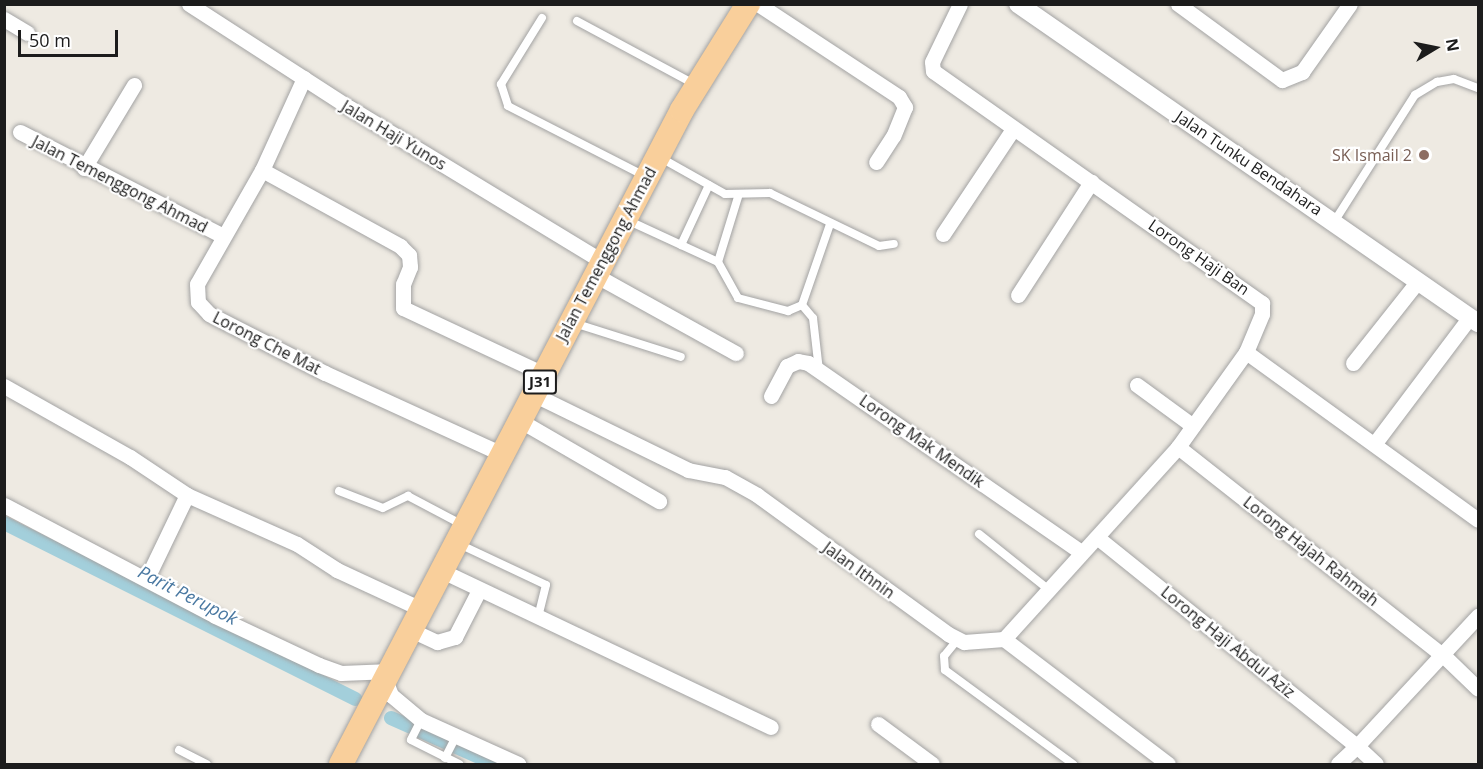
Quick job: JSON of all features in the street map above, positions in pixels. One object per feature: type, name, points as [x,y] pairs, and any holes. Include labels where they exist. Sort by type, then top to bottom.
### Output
[{"type":"main road","name":"Jalan Temenggong Ahmad","points":[[341,765],[389,677],[440,570],[652,166],[747,6]]},
{"type":"street","name":"Jalan Haji Yunos","points":[[189,4],[598,268],[736,353]]},
{"type":"street","name":"Lorong Haji Ban","points":[[960,4],[932,62],[933,71],[1012,129],[1257,297],[1262,314],[1246,352],[1178,447],[1098,538],[1081,552],[1004,639]]},
{"type":"street","name":"Jalan Tunku Bendahara","points":[[1018,4],[1474,320]]},
{"type":"street","points":[[1178,4],[1282,80],[1302,72],[1350,4]]},
{"type":"street","points":[[747,6],[899,97],[905,107],[893,136],[876,162]]},
{"type":"street","points":[[4,19],[27,33]]},
{"type":"street","name":"Lorong Che Mat","points":[[304,78],[262,171],[221,235],[197,284],[198,302],[209,314],[324,373],[502,454]]},
{"type":"street","points":[[84,168],[134,86]]},
{"type":"street","points":[[943,234],[1012,129]]},
{"type":"street","name":"Jalan Temenggong Ahmad","points":[[20,132],[84,168],[221,235]]},
{"type":"street","name":"Jalan Ithnin","points":[[262,171],[400,246],[409,255],[410,267],[402,296],[404,308],[688,470],[725,477],[757,495],[958,639]]},
{"type":"street","points":[[1018,295],[1091,182]]},
{"type":"street","points":[[1353,363],[1418,281]]},
{"type":"street","points":[[1375,443],[1474,320]]},
{"type":"street","points":[[1246,352],[1479,520]]},
{"type":"street","name":"Lorong Mak Mendik","points":[[771,396],[787,366],[798,361],[819,370],[1081,552]]},
{"type":"street","points":[[1137,385],[1193,426]]},
{"type":"street","points":[[4,386],[130,457],[187,495],[297,544],[416,620],[437,642],[455,637],[479,590]]},
{"type":"street","points":[[519,420],[659,501]]},
{"type":"street","name":"Lorong Hajah Rahmah","points":[[1178,447],[1444,656],[1479,689]]},
{"type":"street","points":[[147,578],[187,495]]},
{"type":"street","points":[[4,505],[147,578],[214,616],[319,665],[341,673],[389,677],[391,695],[421,720],[519,765]]},
{"type":"street","name":"Lorong Haji Abdul Aziz","points":[[1098,538],[1357,746],[1376,765]]},
{"type":"street","points":[[440,570],[771,727]]},
{"type":"street","points":[[1338,765],[1444,656],[1479,616]]},
{"type":"street","points":[[958,639],[1004,639],[1168,765]]},
{"type":"street","points":[[878,724],[932,765]]},
{"type":"lane","points":[[542,18],[501,84],[508,106],[652,166],[738,197],[770,193],[787,198],[830,224],[879,246],[894,244]]},
{"type":"lane","points":[[577,21],[698,86]]},
{"type":"lane","points":[[1334,222],[1415,95],[1424,88],[1454,79],[1466,80],[1479,88]]},
{"type":"lane","points":[[681,245],[709,185]]},
{"type":"lane","points":[[718,262],[738,197]]},
{"type":"lane","points":[[624,219],[718,262],[738,297],[788,311],[802,305],[830,224]]},
{"type":"lane","points":[[802,305],[813,318],[819,370]]},
{"type":"lane","points":[[571,322],[681,357]]},
{"type":"lane","points":[[339,491],[383,508],[408,496],[460,533],[546,585],[538,618]]},
{"type":"lane","points":[[980,534],[1048,589]]},
{"type":"lane","points":[[958,639],[944,656],[945,670],[1073,765]]},
{"type":"lane","points":[[421,720],[411,740],[459,765]]},
{"type":"lane","points":[[445,758],[456,736]]},
{"type":"lane","points":[[179,750],[207,765]]},
{"type":"waterway","name":"Parit Perupok","points":[[4,523],[355,699]]},
{"type":"waterway","name":"Parit Perupok","points":[[391,718],[495,764]]},
{"type":"place","name":"SK Ismail 2","points":[[1424,155]]}]
